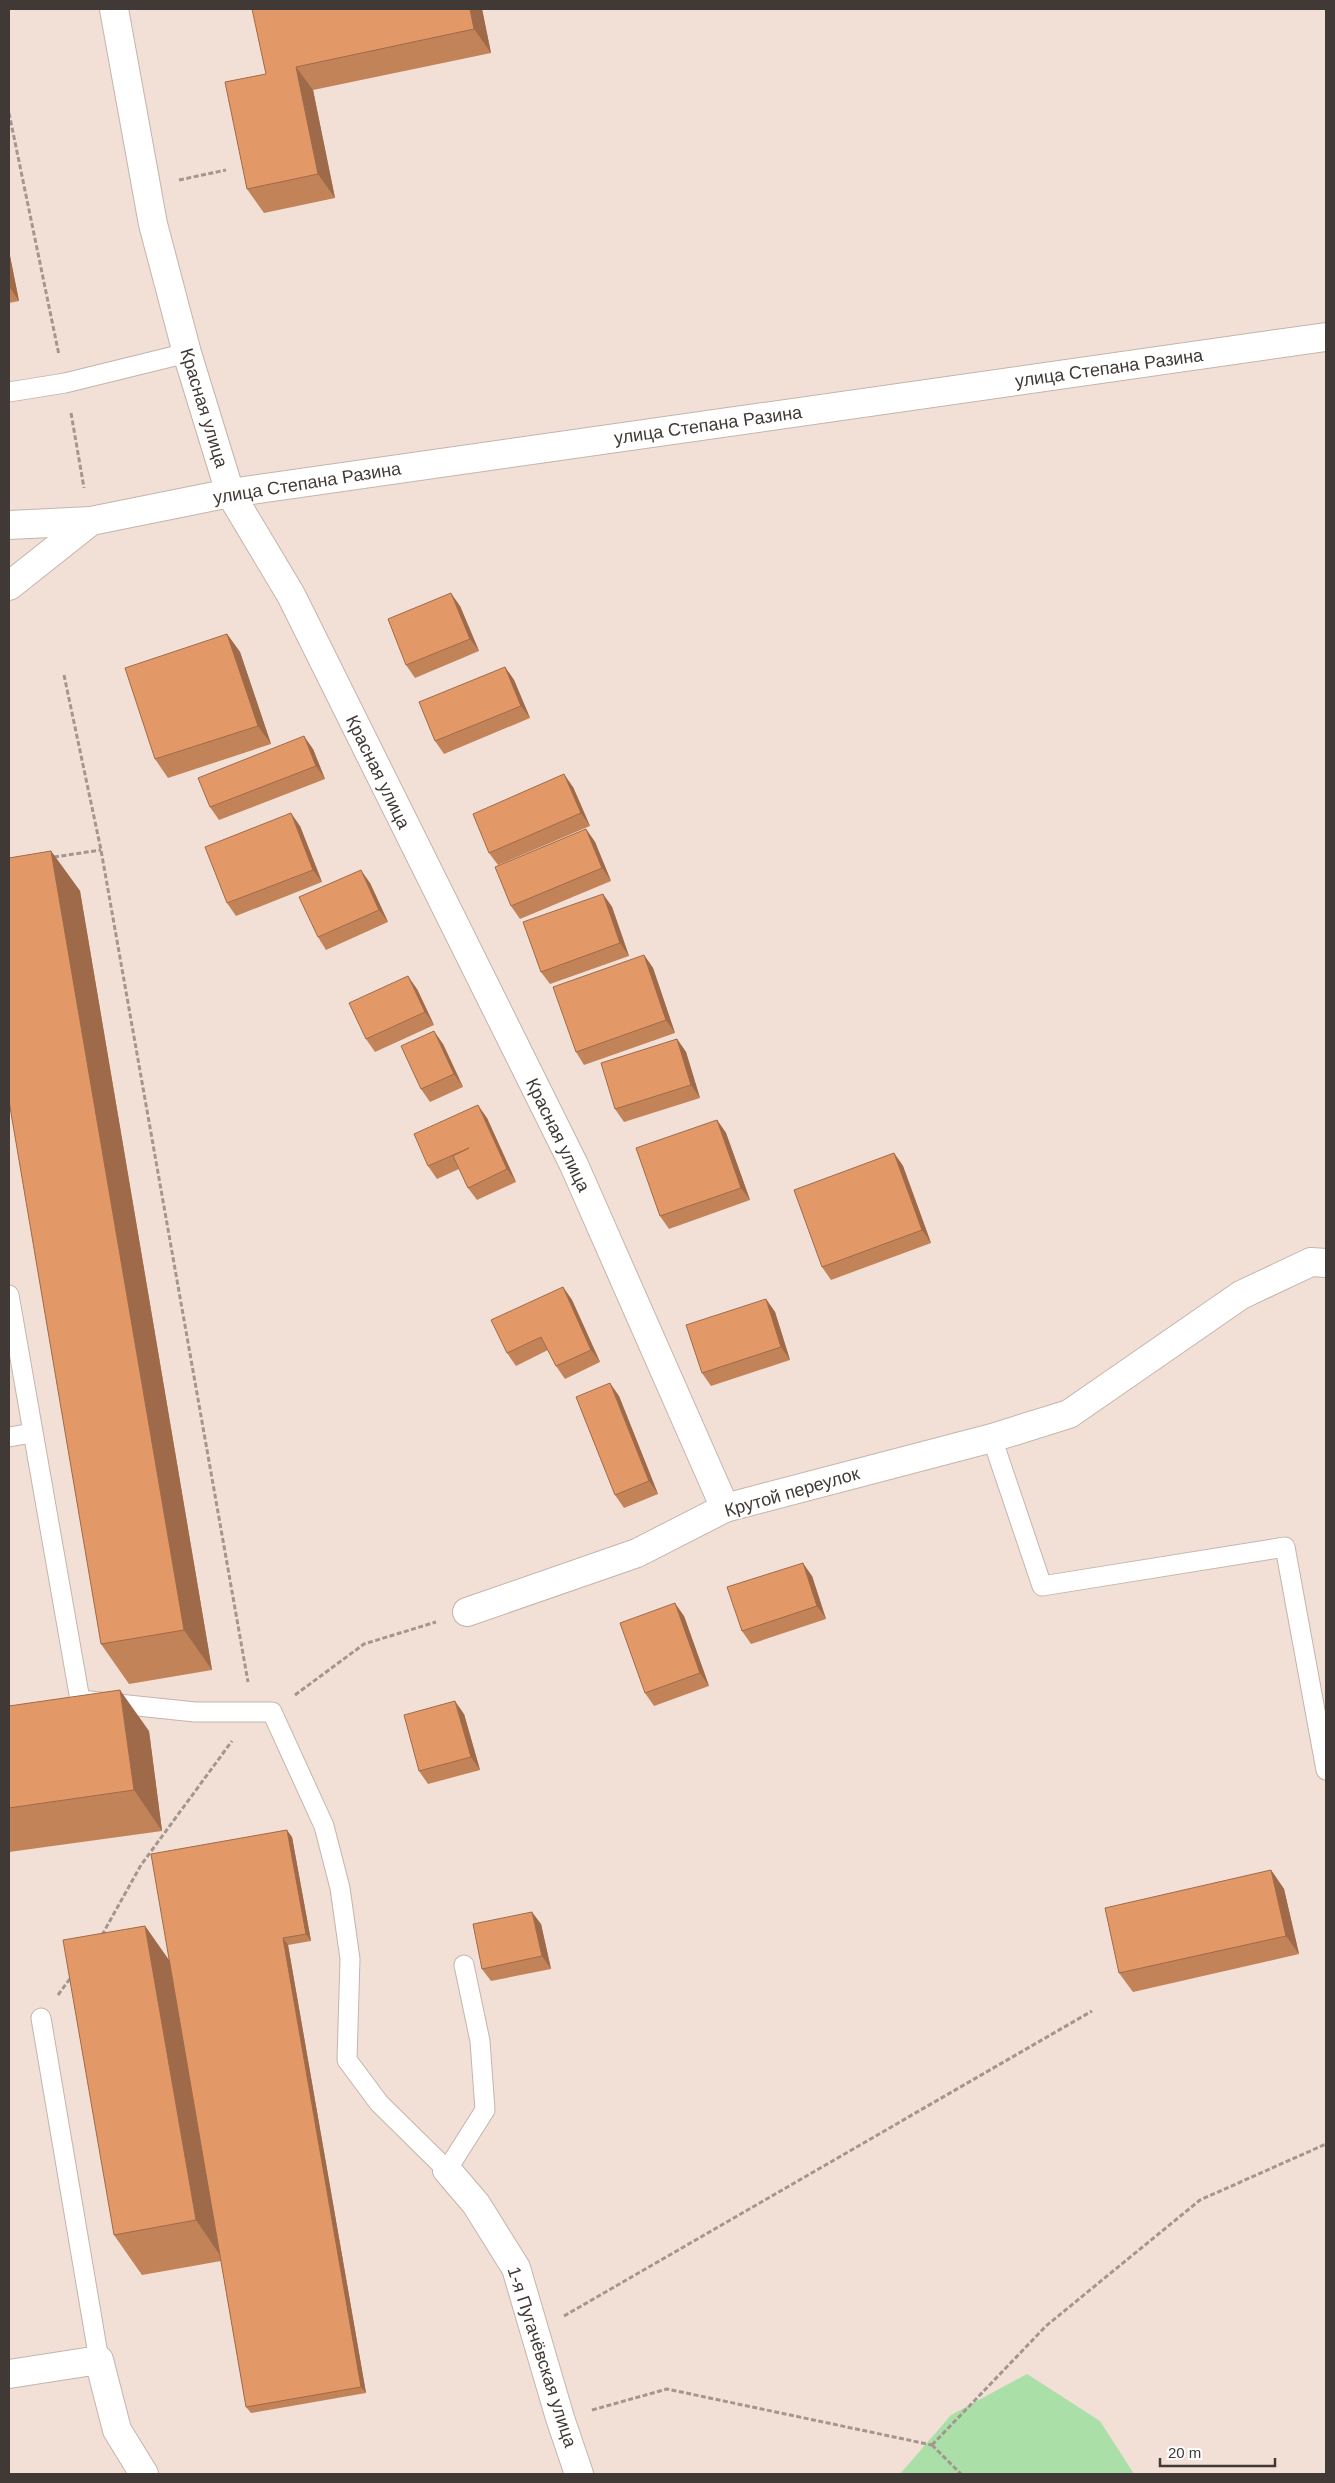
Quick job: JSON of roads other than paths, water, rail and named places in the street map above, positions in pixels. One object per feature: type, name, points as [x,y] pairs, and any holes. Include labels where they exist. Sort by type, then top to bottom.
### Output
[{"type":"street","name":"Красная улица","points":[[114,9],[153,224],[187,353],[230,493],[291,596],[574,1165],[725,1508]]},
{"type":"street","name":"улица Степана Разина","points":[[9,525],[91,521],[230,493],[1326,336]]},
{"type":"street","name":"улица Степана Разина","points":[[9,586],[91,521]]},
{"type":"street","name":"Крутой переулок","points":[[467,1612],[637,1553],[725,1508],[992,1438],[1068,1414],[1241,1295],[1311,1262],[1326,1263]]},
{"type":"street","name":"1-я Пугачёвская улица","points":[[447,2170],[476,2204],[516,2268],[560,2418],[579,2474]]},
{"type":"street","points":[[9,2374],[99,2360],[117,2430],[144,2474]]},
{"type":"lane","points":[[9,392],[65,383],[187,353]]},
{"type":"lane","points":[[9,1295],[80,1700],[195,1712],[263,1712],[324,1826],[340,1888],[350,1959],[347,2060],[379,2103],[447,2170],[485,2110],[480,2041],[464,1965]]},
{"type":"lane","points":[[9,1437],[32,1433]]},
{"type":"lane","points":[[992,1438],[1042,1586],[1285,1547],[1326,1770]]},
{"type":"lane","points":[[41,2018],[99,2360]]}]
